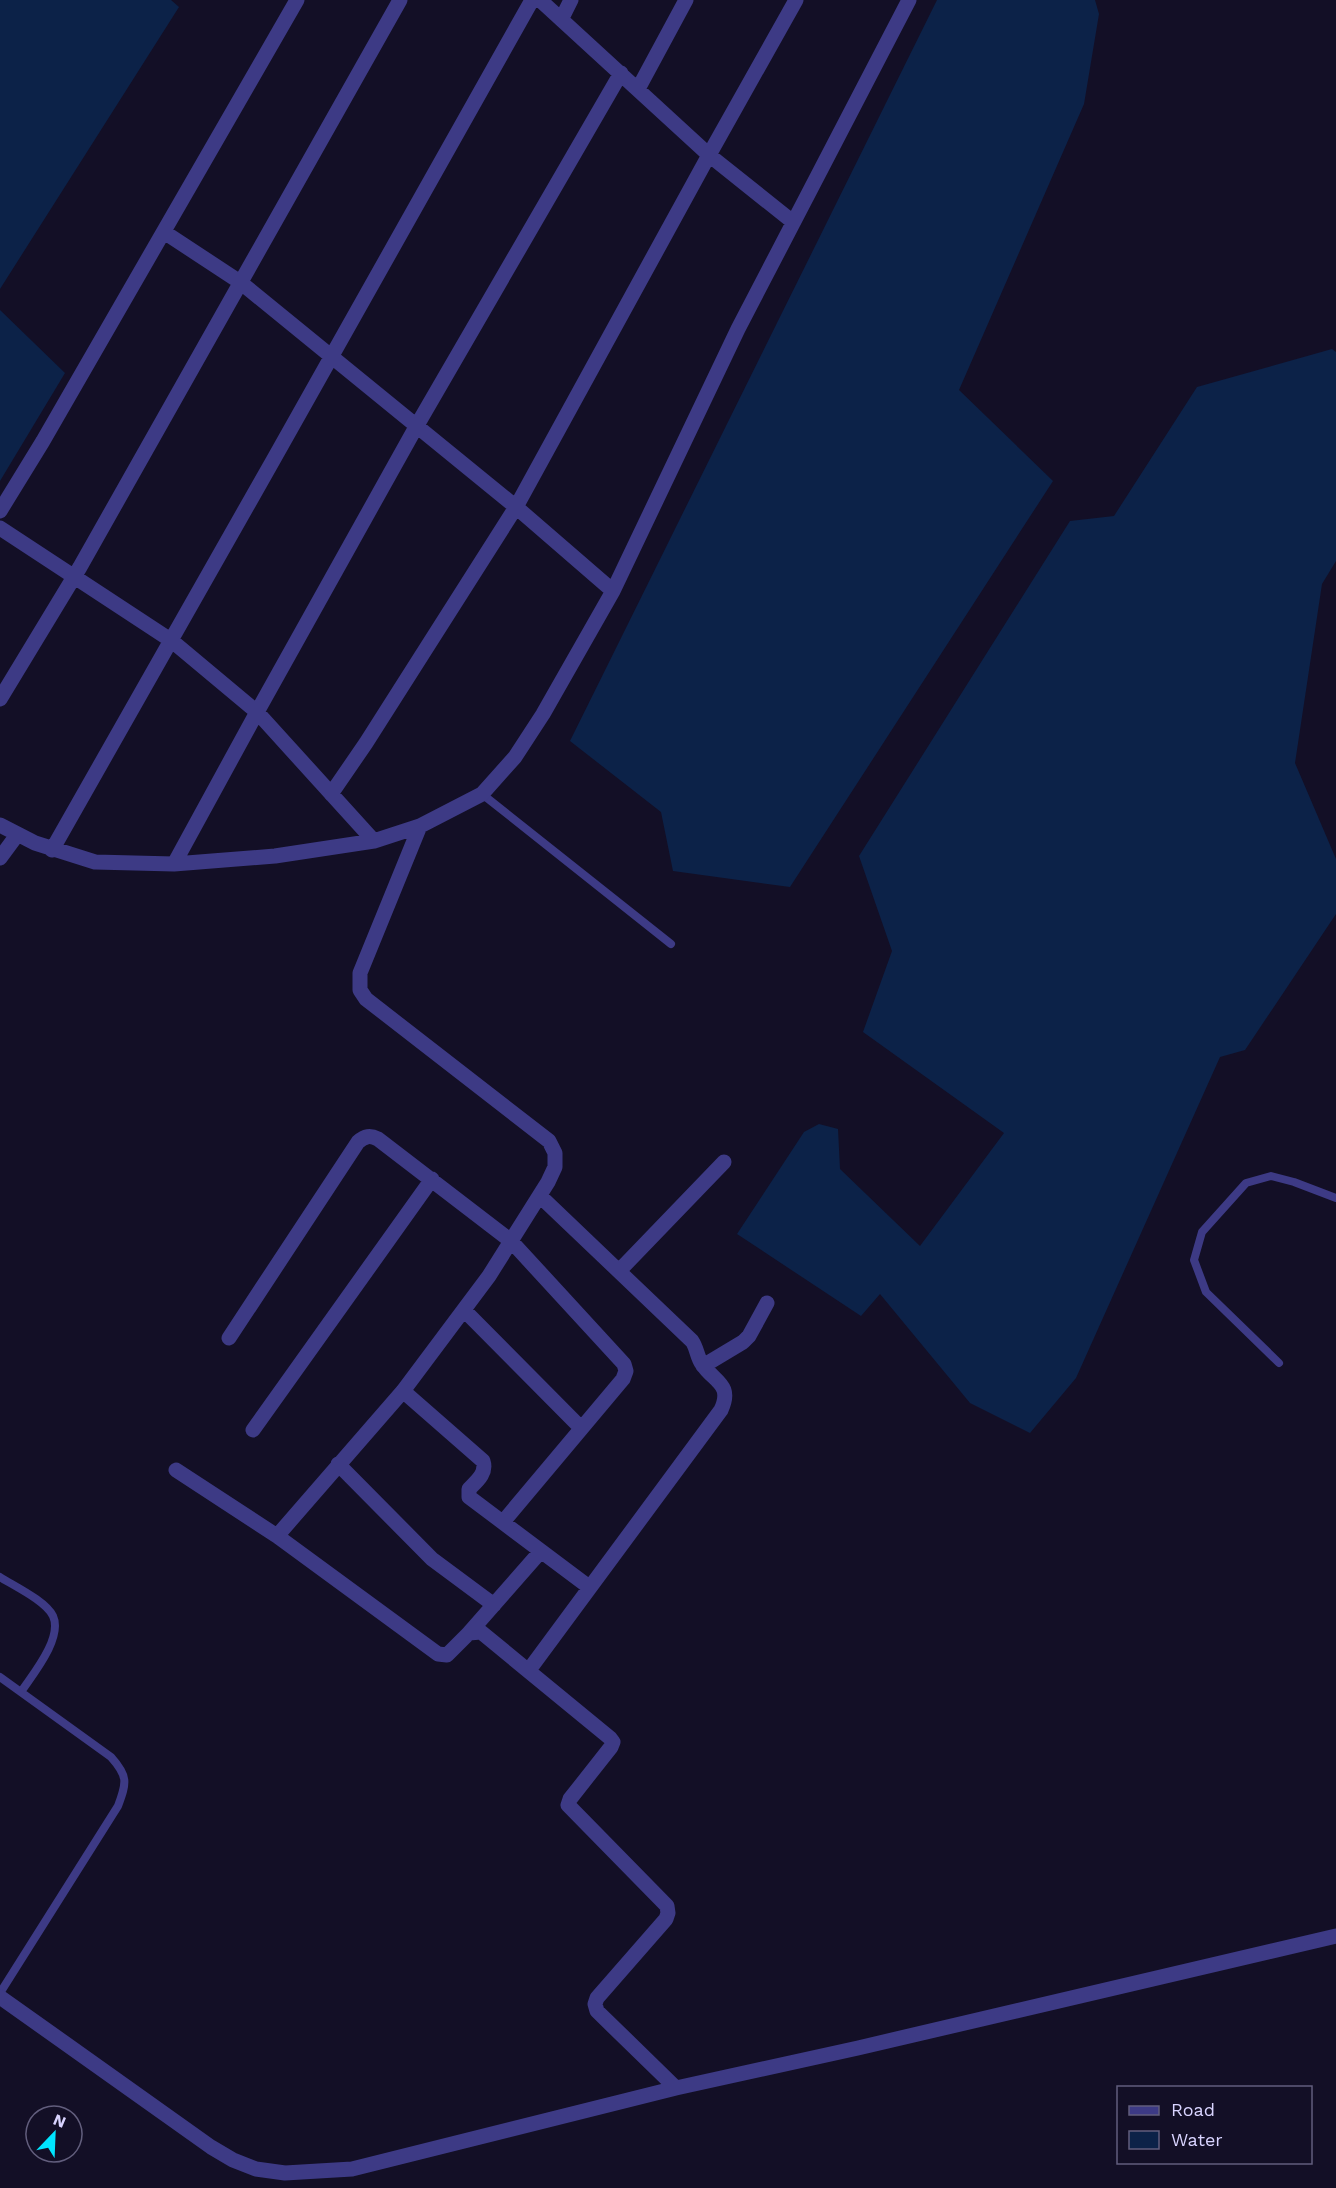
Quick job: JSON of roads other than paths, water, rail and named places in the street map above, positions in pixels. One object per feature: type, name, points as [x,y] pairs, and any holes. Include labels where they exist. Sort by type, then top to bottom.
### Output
[{"type":"street","points":[[0,511],[297,0]]},
{"type":"street","points":[[0,699],[74,576],[400,0]]},
{"type":"street","points":[[52,850],[532,0]]},
{"type":"street","points":[[540,0],[709,155],[793,222]]},
{"type":"street","points":[[562,18],[572,0]]},
{"type":"street","points":[[638,89],[686,0]]},
{"type":"street","points":[[331,794],[372,734],[516,507],[796,0]]},
{"type":"street","points":[[0,825],[52,850],[95,862],[174,864],[275,856],[374,841],[420,826],[482,794],[515,757],[543,714],[613,591],[738,329],[909,0]]},
{"type":"street","points":[[174,864],[417,427],[621,73]]},
{"type":"street","points":[[164,232],[240,282],[516,507],[613,591]]},
{"type":"street","points":[[0,528],[172,641],[257,712],[374,841]]},
{"type":"street","points":[[277,1536],[403,1391],[464,1310],[511,1241],[540,1196],[555,1167],[555,1153],[549,1140],[366,999],[360,990],[360,974],[420,826]]},
{"type":"street","points":[[0,858],[17,835]]},
{"type":"street","points":[[229,1338],[358,1142],[364,1137],[378,1138],[511,1241],[624,1364],[626,1371],[623,1379],[503,1522]]},
{"type":"street","points":[[619,1271],[724,1162]]},
{"type":"street","points":[[253,1430],[432,1179]]},
{"type":"street","points":[[529,1670],[721,1410],[725,1401],[723,1386],[703,1366],[692,1341],[540,1196]]},
{"type":"street","points":[[703,1366],[743,1342],[749,1336],[767,1303]]},
{"type":"street","points":[[464,1310],[581,1428]]},
{"type":"street","points":[[403,1391],[483,1461],[485,1467],[483,1474],[468,1493],[469,1497],[589,1587]]},
{"type":"street","points":[[338,1464],[432,1559],[494,1605]]},
{"type":"street","points":[[176,1470],[277,1536],[438,1654],[447,1654],[469,1633],[542,1551]]},
{"type":"street","points":[[469,1633],[481,1632],[613,1742],[570,1799],[568,1805],[667,1906],[668,1913],[666,1919],[597,1998],[595,2004],[597,2011],[676,2088]]},
{"type":"street","points":[[0,1995],[211,2147],[256,2169],[312,2173],[352,2169],[676,2088],[858,2048],[1336,1936]]},
{"type":"lane","points":[[482,794],[671,944]]},
{"type":"lane","points":[[1279,1363],[1206,1292],[1194,1260],[1202,1232],[1246,1183],[1271,1176],[1336,1198]]},
{"type":"lane","points":[[0,1577],[43,1604],[53,1616],[55,1630],[52,1644],[21,1692]]},
{"type":"lane","points":[[0,1677],[111,1757],[123,1771],[126,1786],[118,1806],[0,1995]]},
{"type":"water","points":[[0,0],[171,0],[179,7],[0,289]]},
{"type":"water","points":[[937,0],[1095,0],[1099,14],[1084,104],[959,390],[1053,481],[790,887],[673,871],[661,812],[570,741]]},
{"type":"water","points":[[0,310],[65,373],[0,481]]},
{"type":"water","points":[[1332,349],[1336,352],[1336,561],[1322,584],[1295,763],[1336,859],[1336,914],[1245,1050],[1220,1057],[1076,1378],[1030,1433],[970,1403],[880,1294],[861,1316],[737,1234],[804,1132],[819,1124],[838,1129],[840,1169],[920,1246],[1004,1133],[863,1032],[892,951],[859,856],[1070,521],[1114,516],[1197,387]]}]
